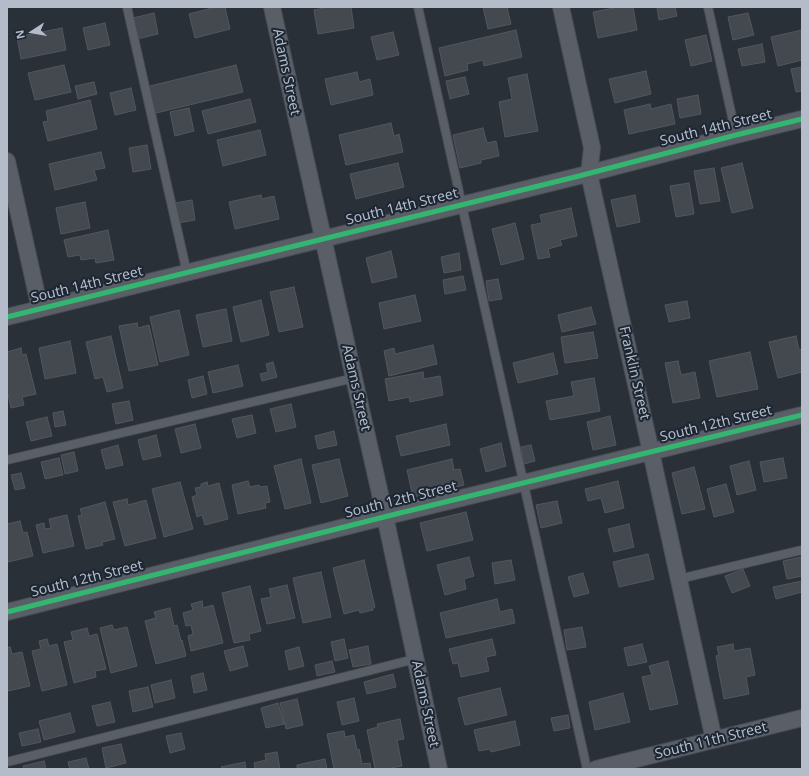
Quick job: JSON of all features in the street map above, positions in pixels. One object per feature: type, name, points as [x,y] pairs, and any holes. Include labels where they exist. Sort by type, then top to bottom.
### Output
[{"type":"street","name":"Adams Street","points":[[272,7],[385,516],[439,769]]},
{"type":"street","name":"Franklin Street","points":[[561,7],[592,148],[589,174],[714,740]]},
{"type":"street","name":"South 14th Street","points":[[7,317],[589,174],[802,119]]},
{"type":"street","points":[[7,161],[40,309]]},
{"type":"street","name":"South 12th Street","points":[[7,612],[385,516],[802,416]]},
{"type":"street","name":"South 11th Street","points":[[596,769],[802,718]]},
{"type":"lane","points":[[127,7],[187,273]]},
{"type":"lane","points":[[418,7],[587,769]]},
{"type":"lane","points":[[708,7],[736,135]]},
{"type":"lane","points":[[7,460],[354,378]]},
{"type":"lane","points":[[679,579],[802,550]]},
{"type":"lane","points":[[7,762],[415,660]]},
{"type":"building","points":[[216,7],[225,7],[230,29],[195,38],[189,14]]},
{"type":"building","points":[[329,7],[351,7],[354,28],[318,34],[314,10]]},
{"type":"building","points":[[483,7],[507,7],[511,24],[488,29]]},
{"type":"building","points":[[619,7],[633,7],[637,30],[598,38],[593,12]]},
{"type":"building","points":[[657,7],[675,7],[677,16],[659,20]]},
{"type":"building","points":[[154,13],[158,34],[137,39],[133,18]]},
{"type":"building","points":[[748,13],[754,35],[733,40],[728,17]]},
{"type":"building","points":[[105,23],[110,45],[88,50],[83,28]]},
{"type":"building","points":[[62,28],[66,50],[21,59],[17,37]]},
{"type":"building","points":[[516,30],[522,57],[484,66],[483,60],[467,64],[468,70],[445,76],[439,48]]},
{"type":"building","points":[[802,30],[802,60],[778,66],[771,37]]},
{"type":"building","points":[[393,32],[399,55],[377,60],[371,37]]},
{"type":"building","points":[[706,35],[712,61],[691,66],[685,40]]},
{"type":"building","points":[[762,44],[765,62],[742,66],[738,49]]},
{"type":"building","points":[[64,65],[71,92],[35,100],[28,73]]},
{"type":"building","points":[[236,65],[243,92],[152,114],[146,87]]},
{"type":"building","points":[[802,67],[802,91],[796,92],[791,69]]},
{"type":"building","points":[[646,71],[651,94],[615,103],[609,79]]},
{"type":"building","points":[[357,72],[359,82],[370,79],[373,95],[331,105],[325,79]]},
{"type":"building","points":[[527,74],[538,131],[505,137],[499,102],[512,99],[508,78]]},
{"type":"building","points":[[465,77],[469,94],[450,99],[446,81]]},
{"type":"building","points":[[94,82],[97,94],[78,99],[75,86]]},
{"type":"building","points":[[131,88],[136,110],[115,115],[110,93]]},
{"type":"building","points":[[698,95],[701,114],[680,118],[677,99]]},
{"type":"building","points":[[250,99],[256,122],[208,134],[202,111]]},
{"type":"building","points":[[90,100],[97,129],[48,141],[43,122],[48,121],[46,111]]},
{"type":"building","points":[[650,104],[651,109],[671,104],[675,124],[629,134],[624,110]]},
{"type":"building","points":[[189,108],[194,131],[175,136],[170,112]]},
{"type":"building","points":[[391,123],[394,136],[399,134],[403,152],[346,165],[339,135]]},
{"type":"building","points":[[483,128],[487,143],[496,141],[499,156],[481,160],[481,163],[460,168],[453,135]]},
{"type":"building","points":[[260,130],[266,155],[223,166],[217,140]]},
{"type":"building","points":[[147,145],[151,169],[133,172],[129,148]]},
{"type":"building","points":[[101,152],[105,168],[94,170],[97,180],[55,190],[49,164]]},
{"type":"building","points":[[398,163],[404,187],[356,199],[350,174]]},
{"type":"building","points":[[742,163],[753,208],[732,213],[721,168]]},
{"type":"building","points":[[714,168],[720,201],[700,204],[694,171]]},
{"type":"building","points":[[689,183],[694,214],[676,217],[670,186]]},
{"type":"building","points":[[261,195],[262,199],[274,196],[279,219],[235,229],[229,202]]},
{"type":"building","points":[[635,195],[640,222],[617,227],[611,200]]},
{"type":"building","points":[[192,200],[195,220],[178,223],[175,203]]},
{"type":"building","points":[[85,202],[90,228],[61,234],[56,208]]},
{"type":"building","points":[[571,208],[577,236],[560,240],[562,245],[548,249],[550,257],[538,259],[531,225],[542,223],[540,215]]},
{"type":"building","points":[[515,223],[524,259],[501,265],[492,229]]},
{"type":"building","points":[[108,230],[114,260],[96,263],[95,258],[81,260],[80,255],[68,257],[64,240]]},
{"type":"building","points":[[391,251],[397,277],[372,283],[366,258]]},
{"type":"building","points":[[459,253],[461,270],[444,273],[441,257]]},
{"type":"building","points":[[463,276],[466,290],[445,294],[443,280]]},
{"type":"building","points":[[498,279],[502,299],[489,301],[486,281]]},
{"type":"building","points":[[294,287],[303,327],[279,332],[270,292]]},
{"type":"building","points":[[415,295],[421,321],[384,329],[379,303]]},
{"type":"building","points":[[261,300],[269,335],[241,342],[233,307]]},
{"type":"building","points":[[687,301],[690,318],[669,322],[665,305]]},
{"type":"building","points":[[591,307],[596,324],[562,332],[558,315]]},
{"type":"building","points":[[226,309],[232,341],[203,347],[196,315]]},
{"type":"building","points":[[179,310],[189,355],[160,362],[150,317]]},
{"type":"building","points":[[137,323],[138,328],[149,325],[158,365],[129,371],[119,326]]},
{"type":"building","points":[[593,332],[598,358],[565,363],[561,337]]},
{"type":"building","points":[[111,336],[123,388],[107,392],[103,377],[95,379],[86,342]]},
{"type":"building","points":[[796,336],[799,350],[802,349],[802,372],[778,378],[769,342]]},
{"type":"building","points":[[70,341],[76,373],[45,379],[39,348]]},
{"type":"building","points":[[433,345],[437,364],[389,376],[384,351],[394,348],[395,354]]},
{"type":"building","points":[[21,348],[22,355],[26,354],[36,394],[22,397],[24,405],[11,408],[7,390],[7,352]]},
{"type":"building","points":[[750,352],[758,389],[717,397],[709,361]]},
{"type":"building","points":[[553,353],[558,374],[518,383],[513,363]]},
{"type":"building","points":[[678,361],[681,375],[695,372],[700,398],[673,403],[665,363]]},
{"type":"building","points":[[273,362],[277,377],[262,381],[260,374],[268,372],[266,364]]},
{"type":"building","points":[[238,365],[243,386],[213,393],[208,372]]},
{"type":"building","points":[[423,372],[424,379],[440,376],[443,395],[410,402],[409,397],[389,401],[385,379]]},
{"type":"building","points":[[203,376],[207,394],[192,398],[188,380]]},
{"type":"building","points":[[594,378],[600,411],[550,420],[546,401],[574,396],[571,382]]},
{"type":"building","points":[[129,401],[133,420],[116,424],[112,404]]},
{"type":"building","points":[[291,404],[296,427],[276,432],[270,409]]},
{"type":"building","points":[[63,411],[66,425],[55,427],[53,413]]},
{"type":"building","points":[[252,415],[256,433],[237,438],[232,419]]},
{"type":"building","points":[[610,416],[616,445],[593,450],[587,422]]},
{"type":"building","points":[[47,417],[52,436],[31,441],[26,422]]},
{"type":"building","points":[[195,424],[201,448],[181,453],[175,429]]},
{"type":"building","points":[[446,424],[450,445],[401,456],[396,436]]},
{"type":"building","points":[[334,431],[337,445],[318,449],[315,436]]},
{"type":"building","points":[[156,435],[161,456],[143,460],[138,440]]},
{"type":"building","points":[[501,443],[506,466],[486,472],[480,449]]},
{"type":"building","points":[[118,445],[123,465],[106,469],[101,450]]},
{"type":"building","points":[[531,445],[535,461],[524,464],[521,447]]},
{"type":"building","points":[[74,452],[78,471],[65,474],[61,455]]},
{"type":"building","points":[[59,458],[63,475],[45,479],[41,462]]},
{"type":"building","points":[[783,458],[787,478],[764,482],[760,462]]},
{"type":"building","points":[[301,459],[311,503],[285,509],[274,466]]},
{"type":"building","points":[[339,459],[348,496],[321,503],[312,465]]},
{"type":"building","points":[[452,459],[454,470],[460,469],[464,485],[413,497],[407,470]]},
{"type":"building","points":[[749,461],[756,490],[737,495],[730,466]]},
{"type":"building","points":[[694,467],[705,509],[682,514],[672,473]]},
{"type":"building","points":[[21,473],[25,488],[15,490],[11,475]]},
{"type":"building","points":[[248,481],[250,487],[259,485],[260,487],[267,486],[270,502],[265,503],[266,508],[238,514],[232,485]]},
{"type":"building","points":[[618,481],[624,508],[605,513],[601,498],[588,501],[585,489]]},
{"type":"building","points":[[180,482],[193,529],[164,537],[152,489]]},
{"type":"building","points":[[207,482],[208,486],[219,483],[228,519],[205,525],[202,515],[197,517],[192,497],[197,495],[195,488],[201,487],[201,484]]},
{"type":"building","points":[[726,484],[734,512],[714,517],[707,489]]},
{"type":"building","points":[[127,499],[128,505],[146,500],[156,538],[125,546],[113,502]]},
{"type":"building","points":[[557,501],[562,523],[541,528],[536,505]]},
{"type":"building","points":[[105,502],[115,539],[102,542],[103,545],[86,549],[78,516],[82,515],[80,509]]},
{"type":"building","points":[[466,512],[473,540],[427,551],[420,523]]},
{"type":"building","points":[[67,515],[74,546],[43,553],[36,525],[44,523],[45,529],[51,528],[49,519]]},
{"type":"building","points":[[20,521],[23,533],[27,532],[33,556],[8,562],[7,524]]},
{"type":"building","points":[[629,524],[634,547],[614,552],[608,529]]},
{"type":"building","points":[[648,554],[654,579],[619,587],[613,562]]},
{"type":"building","points":[[469,557],[474,576],[464,579],[466,589],[445,595],[437,565]]},
{"type":"building","points":[[801,557],[802,576],[787,579],[783,561]]},
{"type":"building","points":[[364,560],[375,607],[373,610],[360,613],[359,610],[344,614],[333,568]]},
{"type":"building","points":[[511,560],[515,580],[495,584],[492,563]]},
{"type":"building","points":[[743,569],[750,586],[732,593],[725,576]]},
{"type":"building","points":[[321,572],[331,617],[303,623],[293,578]]},
{"type":"building","points":[[583,573],[589,593],[574,597],[568,577]]},
{"type":"building","points":[[802,581],[802,592],[776,599],[773,587]]},
{"type":"building","points":[[287,585],[295,618],[267,624],[261,599],[271,597],[269,589]]},
{"type":"building","points":[[250,586],[261,631],[249,634],[250,640],[234,643],[222,593]]},
{"type":"building","points":[[497,599],[500,612],[512,609],[515,623],[446,638],[440,613]]},
{"type":"building","points":[[202,601],[203,608],[213,605],[223,643],[191,651],[188,636],[193,634],[191,625],[186,626],[183,613],[193,610],[191,604]]},
{"type":"building","points":[[170,608],[174,626],[177,625],[186,656],[156,664],[145,621],[156,618],[154,612]]},
{"type":"building","points":[[112,625],[114,630],[127,627],[137,666],[111,673],[100,628]]},
{"type":"building","points":[[582,627],[586,647],[567,650],[564,630]]},
{"type":"building","points":[[87,628],[89,636],[97,634],[106,669],[95,671],[96,677],[74,683],[64,642],[73,640],[71,632]]},
{"type":"building","points":[[47,639],[49,646],[57,644],[67,685],[42,691],[32,651],[41,649],[39,641]]},
{"type":"building","points":[[344,639],[348,658],[335,661],[331,642]]},
{"type":"building","points":[[492,639],[496,655],[486,657],[489,671],[461,677],[458,663],[453,664],[449,649]]},
{"type":"building","points":[[642,644],[647,662],[628,666],[624,648]]},
{"type":"building","points":[[733,644],[734,651],[750,648],[755,675],[746,677],[749,694],[724,699],[716,656],[719,655],[717,647]]},
{"type":"building","points":[[243,646],[248,666],[230,671],[224,651]]},
{"type":"building","points":[[368,646],[371,664],[353,667],[349,650]]},
{"type":"building","points":[[10,647],[12,654],[22,652],[30,686],[8,691],[7,648]]},
{"type":"building","points":[[299,647],[304,666],[289,670],[285,651]]},
{"type":"building","points":[[332,661],[335,672],[317,676],[315,665]]},
{"type":"building","points":[[668,661],[678,704],[650,710],[642,677],[652,675],[649,666]]},
{"type":"building","points":[[203,673],[207,690],[194,693],[191,676]]},
{"type":"building","points":[[393,674],[396,687],[367,694],[364,682]]},
{"type":"building","points":[[171,680],[175,698],[155,703],[151,685]]},
{"type":"building","points":[[148,687],[153,707],[133,712],[129,691]]},
{"type":"building","points":[[500,688],[507,715],[465,725],[458,698]]},
{"type":"building","points":[[623,693],[630,722],[595,730],[589,702]]},
{"type":"building","points":[[354,698],[359,721],[342,725],[337,702]]},
{"type":"building","points":[[297,699],[303,725],[286,729],[280,703]]},
{"type":"building","points":[[110,702],[115,722],[97,726],[92,706]]},
{"type":"building","points":[[278,703],[284,724],[266,728],[261,708]]},
{"type":"building","points":[[70,713],[75,732],[44,740],[39,721]]},
{"type":"building","points":[[568,715],[570,728],[554,731],[551,718]]},
{"type":"building","points":[[400,719],[404,739],[397,740],[402,766],[386,769],[375,769],[367,730],[378,727],[377,724]]},
{"type":"building","points":[[515,721],[520,745],[491,752],[490,749],[479,751],[474,730]]},
{"type":"building","points":[[38,729],[41,742],[22,746],[19,733]]},
{"type":"building","points":[[344,731],[345,737],[354,735],[362,764],[370,763],[371,769],[334,769],[327,734]]},
{"type":"building","points":[[181,733],[185,749],[170,753],[166,736]]},
{"type":"building","points":[[121,744],[126,763],[106,768],[102,748]]},
{"type":"building","points":[[277,752],[280,769],[255,769],[254,763],[266,760],[265,754]]},
{"type":"building","points":[[86,758],[89,769],[70,769],[68,762]]},
{"type":"building","points":[[325,759],[327,769],[297,769],[297,765]]},
{"type":"building","points":[[44,761],[46,769],[24,769],[23,766]]},
{"type":"building","points":[[245,762],[246,769],[222,769],[221,767]]},
{"type":"cycle path","points":[[7,317],[579,176],[802,119]]},
{"type":"cycle path","points":[[7,612],[400,513],[802,415]]}]
